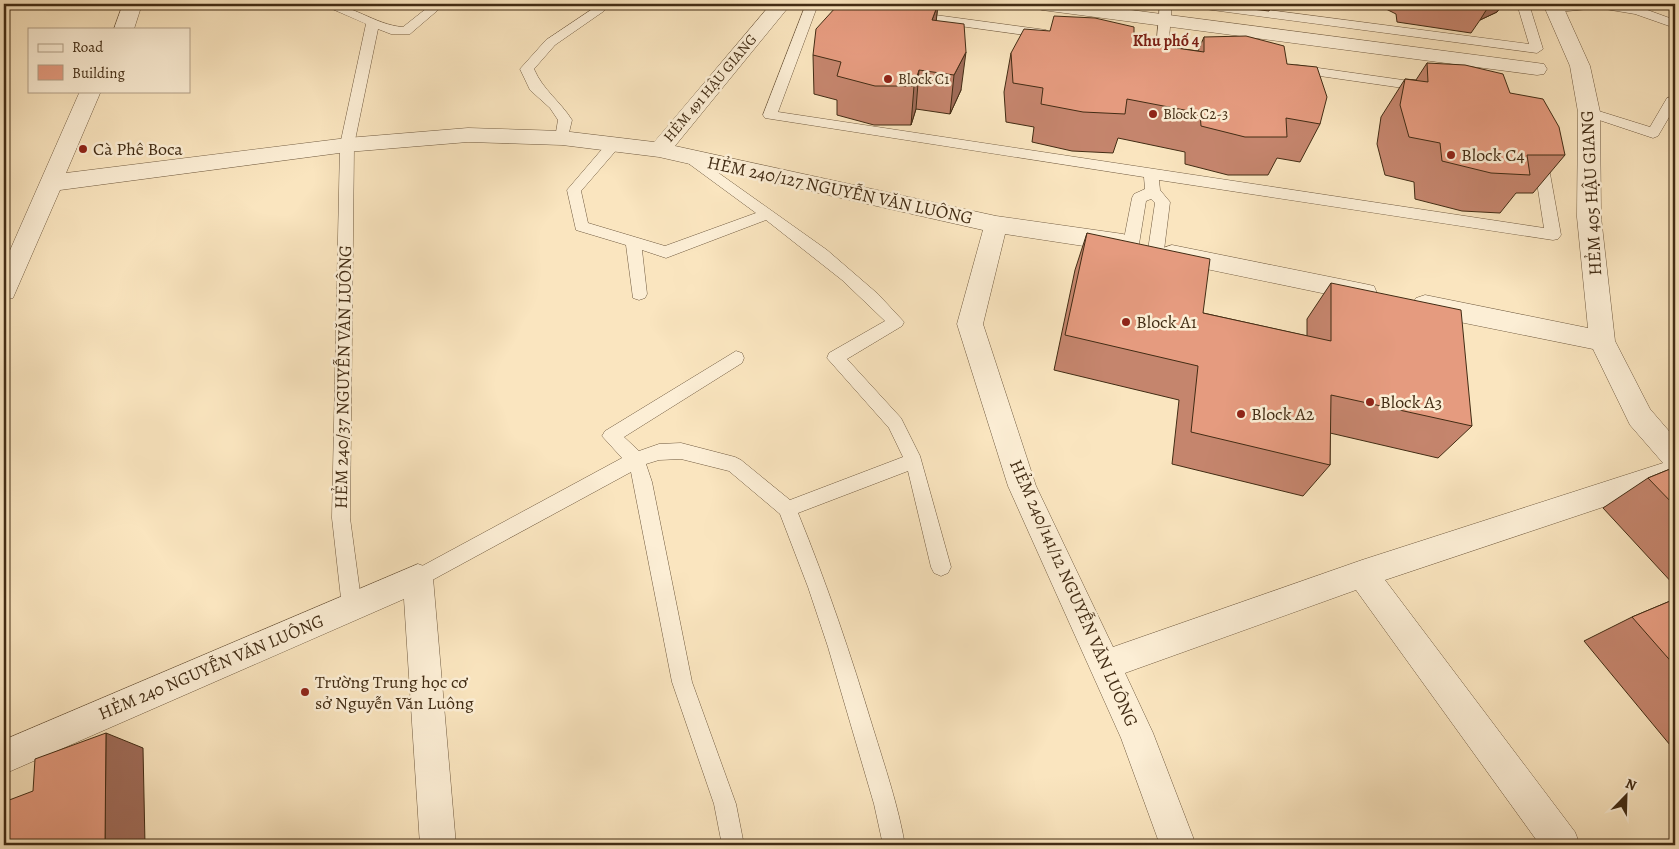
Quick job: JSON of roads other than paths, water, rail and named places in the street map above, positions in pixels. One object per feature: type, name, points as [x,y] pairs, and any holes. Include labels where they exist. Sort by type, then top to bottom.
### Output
[{"type":"street","points":[[124,28],[132,4]]},
{"type":"street","name":"HẺM 491 HẬU GIANG","points":[[659,150],[781,4]]},
{"type":"street","points":[[1042,4],[1165,12],[1537,69]]},
{"type":"street","name":"HẺM 405 HẬU GIANG","points":[[1555,6],[1580,66],[1589,112],[1589,217],[1602,341],[1640,417],[1675,457]]},
{"type":"street","points":[[6,280],[51,183],[80,112],[91,92]]},
{"type":"street","points":[[51,183],[347,145],[468,135],[562,138],[659,150]]},
{"type":"street","name":"HẺM 240/127 NGUYỄN VĂN LUÔNG","points":[[659,150],[996,224],[1131,244],[1602,341]]},
{"type":"street","name":"HẺM 240/141/12 NGUYỄN VĂN LUÔNG","points":[[996,224],[970,324],[1022,486],[1136,733],[1178,845]]},
{"type":"street","points":[[1104,666],[1362,574],[1675,471]]},
{"type":"street","points":[[1362,574],[1562,845]]},
{"type":"street","points":[[418,578],[438,845]]},
{"type":"street","name":"HẺM 240 NGUYỄN VĂN LUÔNG","points":[[4,756],[418,578]]},
{"type":"lane","points":[[328,4],[391,30],[406,31],[439,4]]},
{"type":"lane","points":[[812,4],[770,115],[1553,235],[1537,140]]},
{"type":"lane","points":[[821,4],[1055,36]]},
{"type":"lane","points":[[1197,4],[1536,49],[1523,4]]},
{"type":"lane","points":[[1555,6],[1599,4],[1639,8],[1675,24]]},
{"type":"lane","points":[[562,138],[564,120],[554,105],[536,87],[527,69],[538,53],[600,8]]},
{"type":"lane","points":[[1162,50],[1165,12]]},
{"type":"lane","name":"HẺM 240/37 NGUYỄN VĂN LUÔNG","points":[[352,607],[341,518],[347,145],[373,22]]},
{"type":"lane","points":[[1279,66],[1434,88]]},
{"type":"lane","points":[[1589,112],[1653,133],[1672,101],[1675,100]]},
{"type":"lane","points":[[614,144],[574,190],[581,226],[666,252],[768,214]]},
{"type":"lane","name":"HẺM 240/127 NGUYỄN VĂN LUÔNG","points":[[684,155],[768,214],[872,296],[896,322],[836,358],[895,423],[914,461],[941,567]]},
{"type":"lane","points":[[1152,173],[1153,192],[1163,202],[1156,250]]},
{"type":"lane","points":[[1131,244],[1139,198],[1153,192]]},
{"type":"lane","points":[[633,242],[639,294]]},
{"type":"lane","points":[[733,845],[725,804],[682,682],[644,482],[636,460],[611,436],[736,358]]},
{"type":"lane","name":"HẺM 240 NGUYỄN VĂN LUÔNG","points":[[418,578],[636,460],[659,452],[681,451],[735,465],[787,509]]},
{"type":"lane","points":[[894,845],[885,804],[838,647],[818,587],[787,509],[914,461]]},
{"type":"place","name":"Block C1","points":[[888,79]]},
{"type":"place","name":"Block C2-3","points":[[1153,114]]},
{"type":"place","name":"Cà Phê Boca","points":[[83,149]]},
{"type":"place","name":"Block C4","points":[[1451,155]]},
{"type":"place","name":"Block A1","points":[[1126,322]]},
{"type":"place","name":"Block A3","points":[[1370,402]]},
{"type":"place","name":"Block A2","points":[[1241,414]]},
{"type":"place","name":"Trường Trung học cơ sở Nguyễn Văn Luông","points":[[305,692]]},
{"type":"district","name":"Khu phố 4","points":[[1166,40]]}]
